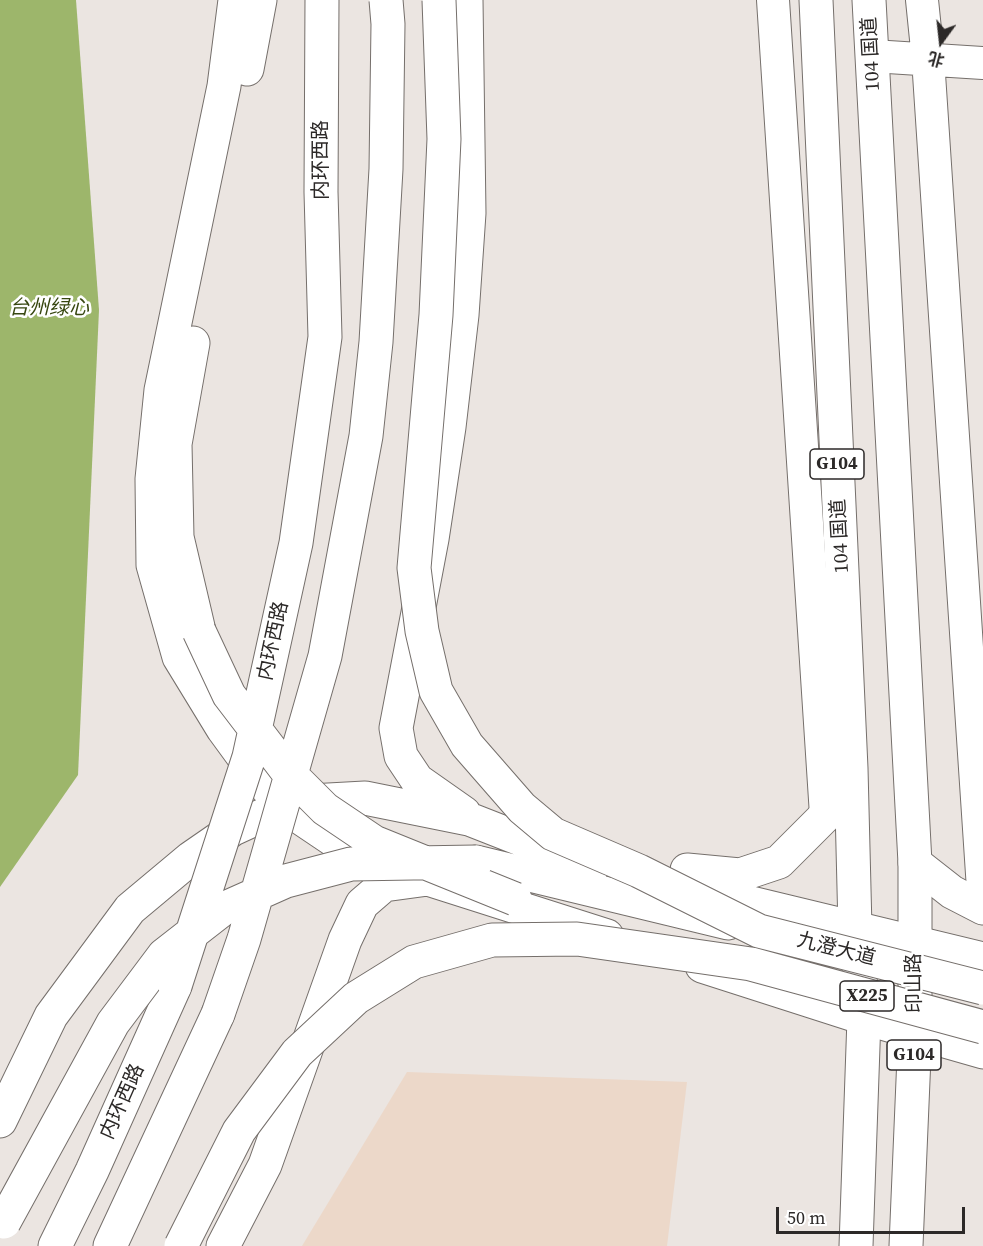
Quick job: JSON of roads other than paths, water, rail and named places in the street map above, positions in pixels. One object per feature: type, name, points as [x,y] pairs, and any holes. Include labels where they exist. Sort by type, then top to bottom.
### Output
[{"type":"main road","points":[[235,0],[224,86],[161,390],[152,479],[153,565],[179,657],[223,729],[261,781],[283,806],[341,845],[428,879],[864,1018],[983,1052]]},
{"type":"main road","points":[[260,0],[214,228],[175,444],[177,537],[198,631],[230,695],[286,771],[325,808],[374,842],[515,898],[752,964]]},
{"type":"main road","name":"内环西路","points":[[54,1246],[92,1171],[175,986],[249,757],[296,543],[325,337],[321,192],[322,0]]},
{"type":"main road","points":[[110,1246],[218,1014],[244,939],[325,656],[366,436],[376,342],[386,169],[388,24],[386,0]]},
{"type":"main road","points":[[439,0],[444,140],[436,315],[414,568],[422,631],[436,692],[467,745],[522,808],[554,834],[639,871],[759,931]]},
{"type":"main road","points":[[466,0],[469,213],[462,315],[449,427],[432,539],[396,728],[401,756],[417,780],[478,823]]},
{"type":"main road","points":[[773,0],[826,815]]},
{"type":"main road","name":"104 国道","points":[[816,0],[851,768],[855,928]]},
{"type":"main road","name":"104 国道","points":[[869,0],[915,863]]},
{"type":"main road","points":[[922,0],[928,59],[983,889]]},
{"type":"main road","points":[[872,56],[983,63]]},
{"type":"main road","points":[[570,859],[740,875],[779,862],[826,815],[851,768]]},
{"type":"main road","points":[[0,1121],[51,1016],[130,909],[190,858],[233,829],[292,802],[365,798],[478,823],[570,859],[983,959]]},
{"type":"main road","points":[[0,1231],[113,1023],[164,955],[223,909],[286,880],[351,864],[476,862],[759,931]]},
{"type":"main road","points":[[915,863],[952,892],[983,908]]},
{"type":"main road","name":"印山路","points":[[906,1246],[915,1033],[915,863]]},
{"type":"main road","points":[[223,1246],[266,1165],[345,940],[362,904],[384,885],[428,879]]},
{"type":"main road","name":"G104","points":[[855,928],[864,1018],[856,1246]]},
{"type":"main road","name":"九澄大道","points":[[759,931],[983,988]]},
{"type":"main road","points":[[181,1246],[239,1131],[297,1053],[356,998],[414,962],[492,940],[577,939],[752,964]]},
{"type":"main road","name":"九澄大道","points":[[752,964],[983,1027]]},
{"type":"park label","name":"台州绿心","points":[[49,309]]}]
